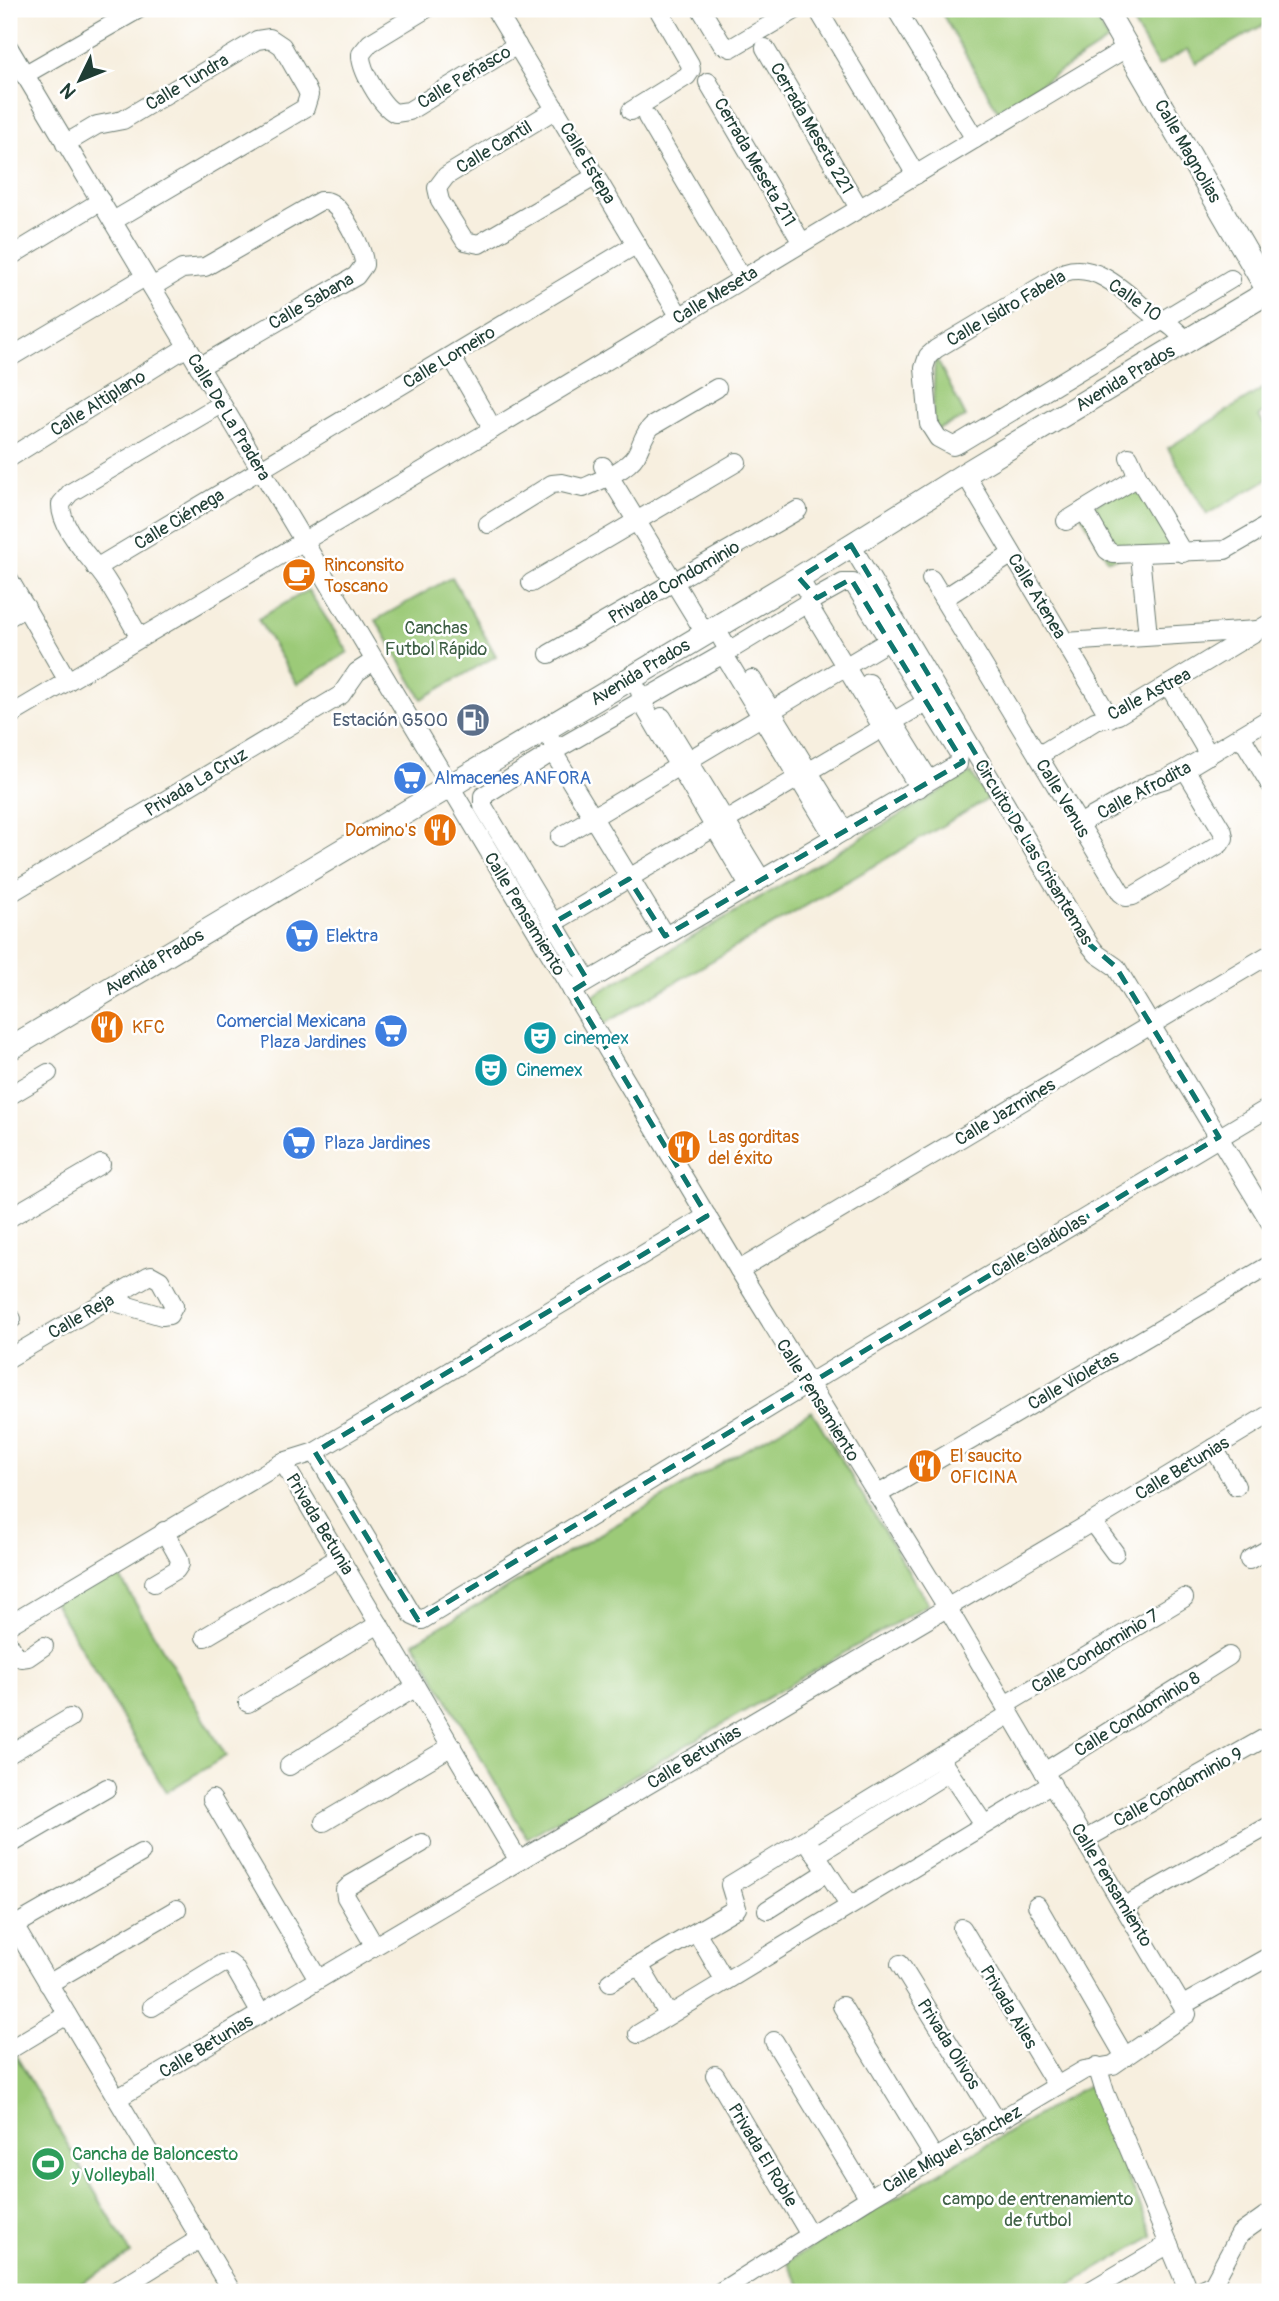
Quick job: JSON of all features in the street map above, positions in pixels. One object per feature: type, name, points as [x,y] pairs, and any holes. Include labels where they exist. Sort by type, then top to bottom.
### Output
[{"type":"main road","name":"Calle Magnolias","points":[[1105,9],[1270,293]]},
{"type":"main road","name":"Avenida Prados","points":[[9,1049],[448,786],[553,744],[641,693],[710,630],[808,593],[850,545],[1270,293]]},
{"type":"street","points":[[24,75],[139,9]]},
{"type":"street","name":"Calle Peñasco","points":[[426,9],[370,43],[361,54],[363,68],[384,104],[395,113],[409,111],[517,45]]},
{"type":"street","name":"Calle Estepa","points":[[495,9],[680,317]]},
{"type":"street","points":[[658,9],[691,70],[639,114],[743,278]]},
{"type":"street","points":[[701,9],[722,44],[731,48],[797,9]]},
{"type":"street","points":[[896,9],[975,139]]},
{"type":"street","points":[[821,15],[916,175]]},
{"type":"street","name":"Calle Tundra","points":[[65,144],[97,125],[123,120],[257,40],[270,38],[282,46],[306,88],[308,102],[300,113],[113,221]]},
{"type":"street","name":"Calle Meseta","points":[[9,716],[1128,47]]},
{"type":"street","name":"Calle De La Pradera","points":[[9,48],[448,786]]},
{"type":"street","name":"Cerrada Meseta 221","points":[[765,48],[859,208]]},
{"type":"street","name":"Cerrada Meseta 211","points":[[708,82],[802,243]]},
{"type":"street","name":"Calle Cantil","points":[[556,109],[446,176],[438,188],[440,201],[465,241],[479,244],[596,176]]},
{"type":"street","points":[[9,257],[101,201]]},
{"type":"street","name":"Calle Sabana","points":[[149,282],[182,269],[205,267],[320,201],[333,204],[344,219],[365,258],[361,271],[199,367]]},
{"type":"street","name":"Calle Lomeiro","points":[[261,470],[637,244]]},
{"type":"street","name":"Calle 10","points":[[1078,270],[1103,277],[1176,328],[1186,341]]},
{"type":"street","name":"Calle Isidro Fabela","points":[[1078,270],[1065,272],[931,352],[924,368],[931,429],[943,443],[953,446],[958,444],[1162,319]]},
{"type":"street","points":[[1162,319],[1231,279]]},
{"type":"street","points":[[9,358],[149,282]]},
{"type":"street","name":"Calle Altiplano","points":[[9,458],[187,347]]},
{"type":"street","points":[[451,356],[493,429]]},
{"type":"street","points":[[488,524],[552,484],[562,483],[583,488],[606,471],[634,459],[645,434],[652,426],[717,388]]},
{"type":"street","points":[[140,638],[105,578],[64,518],[61,505],[70,493],[221,404]]},
{"type":"street","points":[[1129,457],[1183,553]]},
{"type":"street","points":[[531,583],[737,462]]},
{"type":"street","name":"Calle Ciénega","points":[[96,568],[261,470]]},
{"type":"street","points":[[606,471],[673,582],[728,650],[840,834]]},
{"type":"street","name":"Calle Atenea","points":[[965,474],[1110,718]]},
{"type":"street","points":[[1066,521],[1138,477]]},
{"type":"street","name":"Privada Condominio","points":[[550,654],[798,510]]},
{"type":"street","points":[[1084,510],[1111,553],[1140,555],[1225,550],[1270,524]]},
{"type":"street","name":"Circuito De Las Crisantemas","points":[[850,545],[1089,944],[1097,954],[1116,967],[1270,1222]]},
{"type":"street","points":[[943,599],[1012,554]]},
{"type":"street","points":[[1140,555],[1148,636]]},
{"type":"street","points":[[9,579],[68,681]]},
{"type":"street","name":"Calle Venus","points":[[931,579],[1121,893],[1126,897],[1133,896],[1220,844],[1224,838],[1185,769]]},
{"type":"street","points":[[572,991],[958,764],[960,757],[928,701],[853,583],[843,583],[808,593],[728,650],[641,693],[755,883]]},
{"type":"street","points":[[808,593],[924,785]]},
{"type":"street","points":[[9,618],[26,607]]},
{"type":"street","name":"Calle Astrea","points":[[1065,642],[1265,626]]},
{"type":"street","name":"Calle Astrea","points":[[1038,756],[1090,724],[1110,718],[1169,686],[1265,626]]},
{"type":"street","points":[[560,837],[890,640]]},
{"type":"street","name":"Privada La Cruz","points":[[9,894],[341,695],[352,678],[374,661]]},
{"type":"street","name":"Calle Afrodita","points":[[1169,686],[1209,755]]},
{"type":"street","points":[[553,923],[928,701]]},
{"type":"street","name":"Calle Afrodita","points":[[1079,824],[1150,784],[1185,769],[1270,719]]},
{"type":"street","points":[[1241,736],[1270,784]]},
{"type":"street","points":[[588,981],[482,803],[486,793],[553,744],[669,933]]},
{"type":"street","name":"Calle Pensamiento","points":[[448,786],[808,1384],[947,1606],[1185,2010]]},
{"type":"street","name":"Calle Jazmines","points":[[739,1270],[1270,954]]},
{"type":"street","points":[[9,1096],[48,1073]]},
{"type":"street","name":"Calle Gladiolas","points":[[316,1452],[413,1616],[422,1620],[808,1384],[1270,1107]]},
{"type":"street","points":[[9,1218],[100,1164]]},
{"type":"street","points":[[283,1462],[316,1452],[707,1216]]},
{"type":"street","name":"Calle Violetas","points":[[877,1495],[1270,1265]]},
{"type":"street","name":"Calle Reja","points":[[9,1358],[148,1276],[155,1275],[160,1280],[173,1300],[174,1309],[169,1315],[162,1316],[108,1300]]},
{"type":"street","name":"Calle Betunias","points":[[118,2098],[1270,1414]]},
{"type":"street","points":[[1214,1448],[1236,1486]]},
{"type":"street","name":"Privada Betunia","points":[[9,1625],[283,1462],[519,1861]]},
{"type":"street","points":[[1092,1522],[1115,1553]]},
{"type":"street","points":[[154,1583],[176,1570],[180,1564],[164,1531]]},
{"type":"street","points":[[1249,1560],[1270,1548]]},
{"type":"street","points":[[205,1637],[340,1557]]},
{"type":"street","name":"Calle Condominio 7","points":[[944,1765],[1008,1710],[1184,1598]]},
{"type":"street","points":[[247,1703],[379,1624]]},
{"type":"street","points":[[9,1644],[21,1658],[44,1646]]},
{"type":"street","name":"Calle Condominio 8","points":[[638,2034],[984,1824],[1230,1656]]},
{"type":"street","points":[[289,1766],[416,1687]]},
{"type":"street","points":[[9,1754],[70,1718]]},
{"type":"street","name":"Calle Condominio 9","points":[[1086,1839],[1270,1735]]},
{"type":"street","points":[[324,1822],[452,1746]]},
{"type":"street","points":[[944,1765],[984,1824]]},
{"type":"street","points":[[610,1982],[737,1908],[730,1885],[806,1839],[944,1765]]},
{"type":"street","points":[[816,1855],[944,1765]]},
{"type":"street","points":[[9,1845],[107,1788]]},
{"type":"street","points":[[212,1799],[318,1979]]},
{"type":"street","points":[[1125,1906],[1270,1825]]},
{"type":"street","points":[[806,1839],[849,1905]]},
{"type":"street","points":[[374,1945],[345,1891],[349,1885],[422,1843]]},
{"type":"street","points":[[141,1853],[11,1922],[232,2292]]},
{"type":"street","points":[[767,1910],[827,1872]]},
{"type":"street","points":[[1037,1905],[1125,2057]]},
{"type":"street","points":[[48,1984],[177,1909]]},
{"type":"street","name":"Privada Ailes","points":[[962,1928],[1056,2086]]},
{"type":"street","points":[[697,1933],[725,1980]]},
{"type":"street","name":"Calle Miguel Sánchez","points":[[720,2292],[744,2285],[810,2235],[869,2197],[998,2123],[1056,2086],[1084,2070],[1113,2065],[1185,2010],[1270,1956]]},
{"type":"street","points":[[152,2007],[222,1964],[229,1963],[234,1967],[261,2014]]},
{"type":"street","name":"Privada Olivos","points":[[900,1964],[998,2123]]},
{"type":"street","points":[[639,1965],[668,2014]]},
{"type":"street","points":[[842,2006],[935,2159]]},
{"type":"street","points":[[9,2050],[67,2015]]},
{"type":"street","points":[[774,2041],[869,2197]]},
{"type":"street","points":[[1097,2066],[1105,2092],[1189,2292]]},
{"type":"street","name":"Privada El Roble","points":[[715,2075],[810,2235]]},
{"type":"street","points":[[1195,2292],[1213,2284],[1240,2234],[1268,2214]]},
{"type":"street","points":[[122,2290],[201,2238]]},
{"type":"street","points":[[1088,2292],[1169,2244]]},
{"type":"highlighted area","points":[[851,545],[1089,944],[1116,967],[1219,1137],[418,1620],[315,1452],[707,1216],[572,991],[588,981],[553,923],[629,879],[665,936],[963,762],[851,579],[817,598],[799,578]]},
{"type":"green space","points":[[1089,9],[1109,40],[998,111],[940,10]]},
{"type":"green space","points":[[1125,9],[1268,9],[1270,21],[1196,63],[1188,49],[1158,66]]},
{"type":"green space","points":[[935,356],[966,417],[932,432]]},
{"type":"green space","points":[[1270,384],[1270,409],[1259,416],[1270,434],[1270,478],[1207,514],[1168,448]]},
{"type":"green space","points":[[1137,478],[1184,547],[1108,560],[1081,514]]},
{"type":"green space","name":"Canchas Futbol Rápido","points":[[452,577],[496,656],[422,699],[376,620]]},
{"type":"green space","points":[[308,590],[348,652],[297,684],[258,619]]},
{"type":"green space","points":[[971,773],[988,799],[604,1024],[589,998]]},
{"type":"green space","points":[[812,1411],[928,1604],[527,1838],[414,1642]]},
{"type":"green space","points":[[114,1567],[226,1756],[166,1792],[54,1602]]},
{"type":"green space","points":[[15,2054],[131,2254],[66,2292],[15,2292],[9,2282],[9,2058]]},
{"type":"green space","name":"campo de entrenamiento de futbol","points":[[1089,2085],[1153,2236],[1058,2292],[804,2292],[787,2262]]},
{"type":"place","name":"Rinconsito Toscano","points":[[299,575]]},
{"type":"place","name":"Estación G500","points":[[473,720]]},
{"type":"place","name":"Almacenes ANFORA","points":[[410,778]]},
{"type":"place","name":"Domino's","points":[[440,830]]},
{"type":"place","name":"Elektra","points":[[302,936]]},
{"type":"place","name":"KFC","points":[[107,1027]]},
{"type":"place","name":"Comercial Mexicana Plaza Jardines","points":[[391,1031]]},
{"type":"place","name":"cinemex","points":[[540,1038]]},
{"type":"place","name":"Cinemex","points":[[491,1070]]},
{"type":"place","name":"Plaza Jardines","points":[[299,1143]]},
{"type":"place","name":"Las gorditas del éxito","points":[[684,1147]]},
{"type":"place","name":"El saucito OFICINA","points":[[925,1466]]},
{"type":"place","name":"Cancha de Baloncesto y Volleyball","points":[[48,2164]]}]
